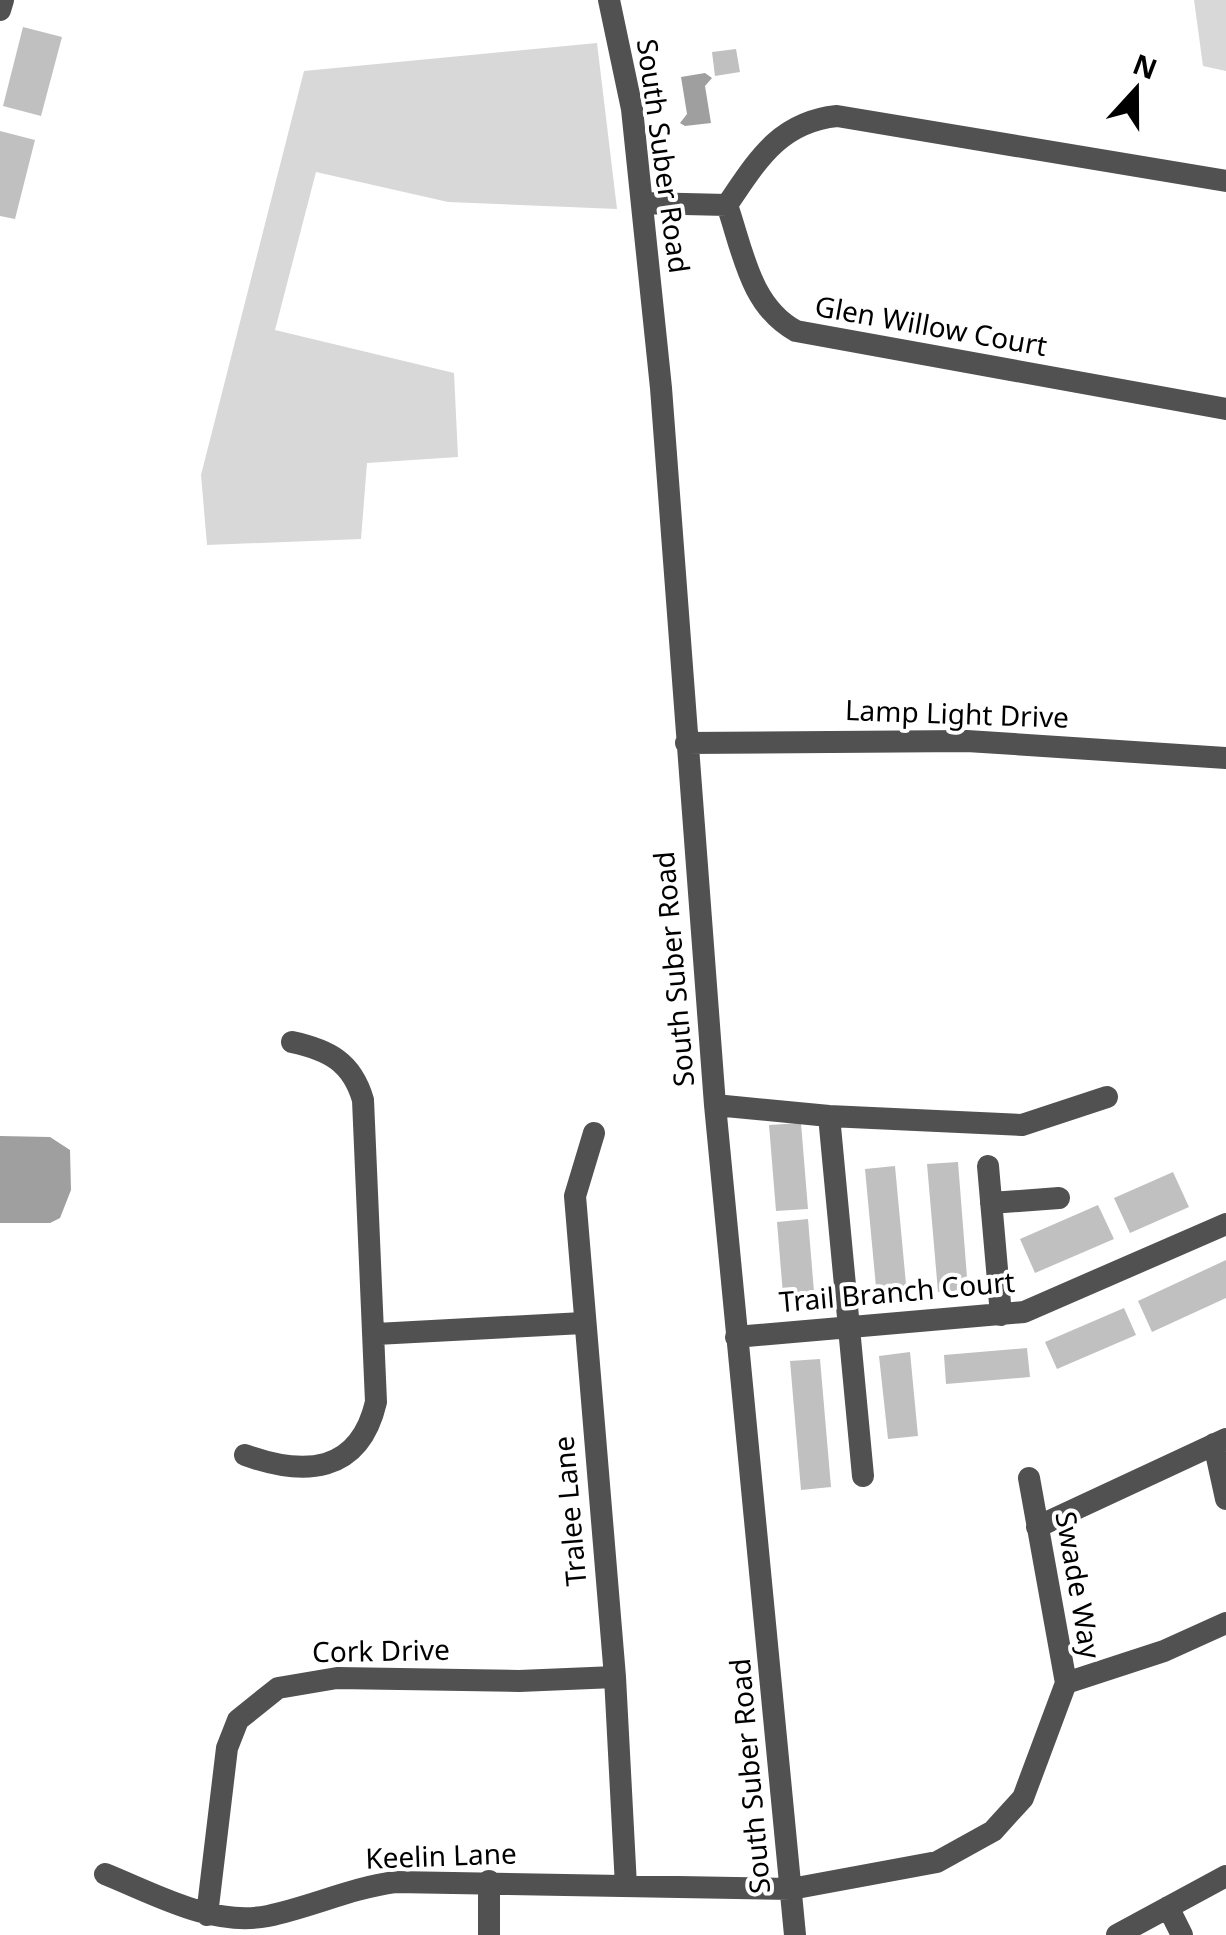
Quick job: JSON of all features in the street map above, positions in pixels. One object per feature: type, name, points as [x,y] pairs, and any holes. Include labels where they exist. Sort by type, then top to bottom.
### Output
[{"type":"street","points":[[0,10],[3,0]]},
{"type":"street","name":"South Suber Road","points":[[608,0],[632,109],[642,202],[715,1104],[795,1935]]},
{"type":"street","points":[[642,202],[727,205],[774,140],[802,123],[837,116],[1226,180]]},
{"type":"street","name":"Glen Willow Court","points":[[727,205],[758,296],[778,319],[796,331],[1226,409]]},
{"type":"street","name":"Lamp Light Drive","points":[[686,742],[951,740],[1226,758]]},
{"type":"street","points":[[244,1455],[299,1470],[319,1468],[343,1455],[373,1414],[376,1334],[363,1100],[358,1080],[332,1054],[292,1042]]},
{"type":"street","points":[[715,1104],[829,1116],[1022,1125],[1107,1097]]},
{"type":"street","points":[[829,1116],[863,1476]]},
{"type":"street","name":"Tralee Lane","points":[[594,1133],[575,1196],[616,1676],[626,1886]]},
{"type":"street","points":[[988,1166],[1002,1314]]},
{"type":"street","points":[[991,1203],[1059,1198]]},
{"type":"street","name":"Trail Branch Court","points":[[736,1337],[1002,1314],[1042,1307],[1226,1224]]},
{"type":"street","points":[[376,1334],[583,1323]]},
{"type":"street","points":[[1036,1527],[1220,1442],[1226,1499]]},
{"type":"street","name":"Swade Way","points":[[791,1889],[938,1862],[992,1831],[1022,1798],[1066,1683],[1029,1478]]},
{"type":"street","points":[[1066,1683],[1164,1651],[1226,1622]]},
{"type":"street","name":"Cork Drive","points":[[207,1915],[227,1748],[238,1720],[278,1688],[337,1678],[518,1681],[616,1676]]},
{"type":"street","name":"Keelin Lane","points":[[105,1874],[207,1915],[265,1916],[356,1888],[395,1882],[791,1889]]},
{"type":"street","points":[[1117,1935],[1226,1876]]},
{"type":"street","points":[[488,1881],[489,1935]]},
{"type":"street","points":[[1168,1907],[1182,1935]]},
{"type":"shaded area","points":[[1194,0],[1226,0],[1226,71],[1203,66]]},
{"type":"shaded area","points":[[597,43],[617,209],[448,202],[316,172],[275,330],[454,373],[458,457],[367,463],[361,539],[207,545],[201,475],[304,71]]},
{"type":"shaded area","points":[[705,73],[712,78],[705,86],[711,123],[685,126],[680,123],[687,114],[681,77]]},
{"type":"shaded area","points":[[0,1136],[50,1137],[70,1150],[71,1190],[60,1218],[50,1223],[0,1223]]},
{"type":"building","points":[[23,27],[62,37],[41,116],[3,106]]},
{"type":"building","points":[[736,49],[740,72],[715,76],[712,52]]},
{"type":"building","points":[[0,131],[35,140],[15,219],[0,216]]},
{"type":"building","points":[[801,1123],[808,1209],[776,1211],[769,1125]]},
{"type":"building","points":[[958,1162],[968,1290],[938,1292],[927,1164]]},
{"type":"building","points":[[895,1166],[907,1295],[877,1298],[865,1169]]},
{"type":"building","points":[[1173,1172],[1189,1207],[1130,1233],[1114,1198]]},
{"type":"building","points":[[1098,1205],[1114,1239],[1035,1273],[1020,1239]]},
{"type":"building","points":[[808,1219],[815,1304],[784,1307],[777,1222]]},
{"type":"building","points":[[1226,1260],[1226,1298],[1152,1332],[1138,1301]]},
{"type":"building","points":[[1124,1308],[1136,1335],[1057,1369],[1045,1342]]},
{"type":"building","points":[[1027,1348],[1030,1377],[946,1384],[944,1355]]},
{"type":"building","points":[[910,1352],[918,1436],[888,1439],[879,1356]]},
{"type":"building","points":[[820,1359],[831,1487],[801,1490],[790,1361]]}]
